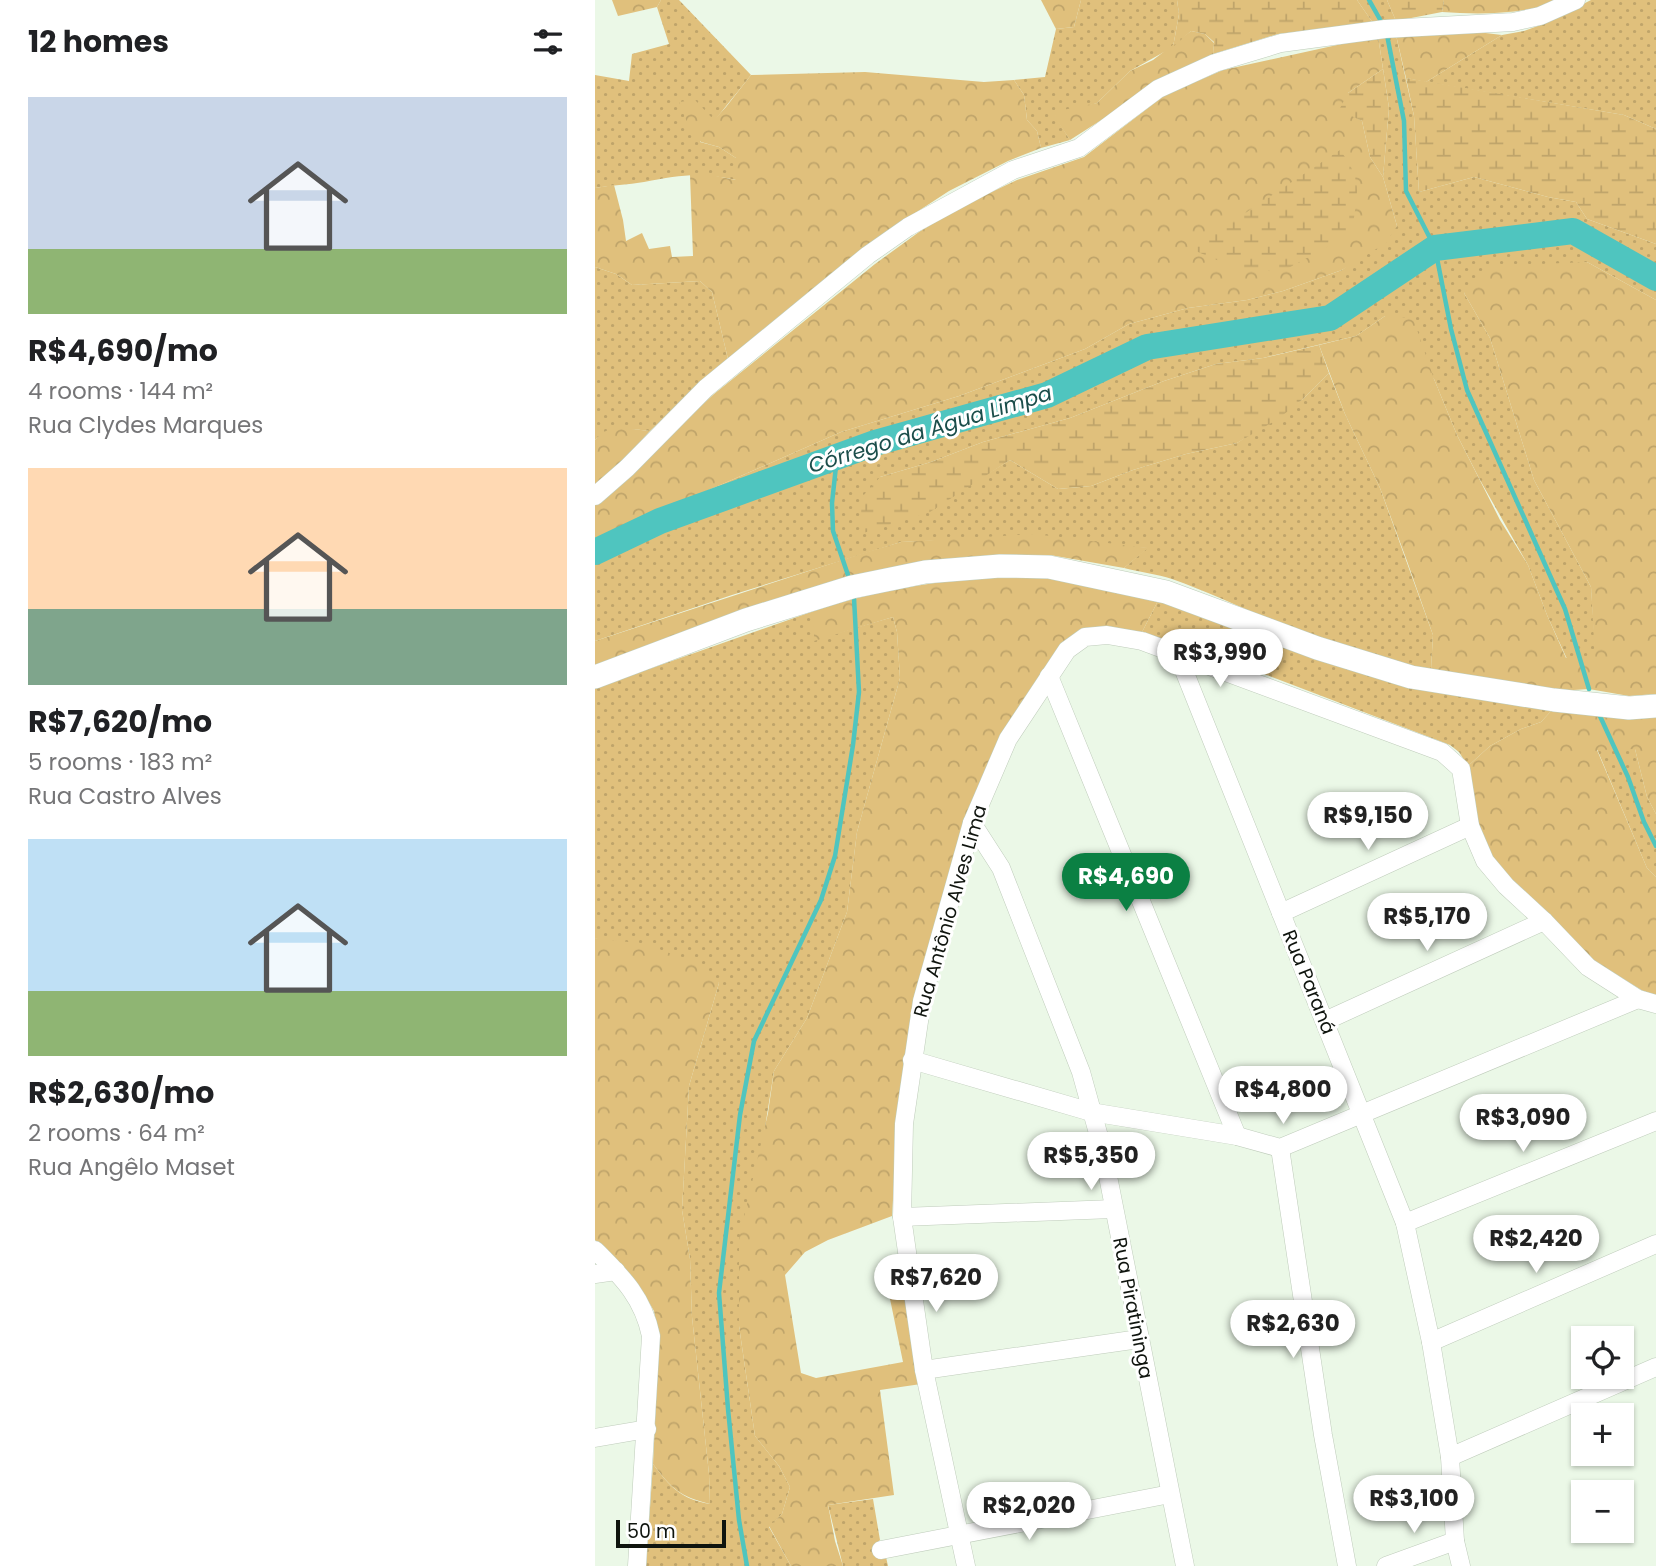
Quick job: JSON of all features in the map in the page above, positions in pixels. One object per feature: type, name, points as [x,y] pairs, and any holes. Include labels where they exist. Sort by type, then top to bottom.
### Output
[{"type":"main road","points":[[595,677],[746,620],[852,587],[925,572],[1000,566],[1048,567],[1165,592],[1317,648],[1411,677],[1554,700],[1629,708],[1656,706]]},
{"type":"street","points":[[595,496],[627,468],[706,388],[868,255],[908,227],[1013,170],[1079,148],[1158,89],[1215,63],[1281,43],[1385,29],[1513,22],[1540,16],[1576,0]]},
{"type":"street","name":"Rua Antônio Alves Lima","points":[[966,1566],[924,1370],[902,1217],[904,1124],[922,1001],[972,823],[1008,739],[1067,650],[1086,637],[1107,635],[1142,641],[1442,752],[1461,769],[1470,826],[1485,861],[1506,886],[1588,967],[1638,999],[1656,1004]]},
{"type":"street","name":"Rua Paraná","points":[[1177,653],[1405,1223],[1431,1342],[1450,1457],[1455,1541],[1461,1566]]},
{"type":"street","points":[[1049,676],[1237,1136]]},
{"type":"street","name":"Rua Piratininga","points":[[972,823],[1001,868],[1081,1072],[1103,1151],[1185,1566]]},
{"type":"street","points":[[1282,913],[1470,826]]},
{"type":"street","points":[[1325,1021],[1544,921]]},
{"type":"street","points":[[912,1060],[1091,1112],[1237,1136],[1280,1148],[1638,999]]},
{"type":"street","points":[[1405,1223],[1656,1121]]},
{"type":"street","points":[[1280,1148],[1323,1435],[1347,1566]]},
{"type":"street","points":[[902,1217],[1113,1209]]},
{"type":"street","points":[[1431,1342],[1656,1244]]},
{"type":"street","points":[[595,1250],[637,1296],[647,1317],[651,1336],[637,1566]]},
{"type":"street","points":[[595,1274],[616,1271]]},
{"type":"street","points":[[924,1370],[1139,1339]]},
{"type":"street","points":[[1450,1457],[1656,1367]]},
{"type":"street","points":[[595,1438],[647,1429]]},
{"type":"street","points":[[881,1550],[1170,1494]]},
{"type":"street","points":[[1387,1566],[1455,1541]]},
{"type":"green space","points":[[612,0],[661,0],[657,7],[618,16]]},
{"type":"green space","points":[[661,0],[679,0],[751,75],[700,142],[719,147],[736,158],[736,180],[690,175],[595,188],[595,75],[629,81],[632,54],[669,44],[657,7]]},
{"type":"green space","points":[[1041,0],[1081,0],[1074,27],[1056,29]]},
{"type":"green space","points":[[1081,0],[1177,0],[1179,14],[1173,47],[1130,71],[1097,103],[1055,116],[1070,140],[1041,148],[1037,131],[1027,120],[1024,95],[1014,80],[1045,77],[1056,29],[1074,27]]},
{"type":"green space","points":[[1177,0],[1357,0],[1373,23],[1278,34],[1213,54],[1214,42],[1205,34],[1191,31],[1173,47],[1179,14]]},
{"type":"green space","points":[[1357,0],[1387,0],[1396,21],[1373,23]]},
{"type":"green space","points":[[1387,0],[1444,0],[1442,12],[1396,21]]},
{"type":"green space","points":[[1444,0],[1565,0],[1519,11],[1474,13],[1442,12]]},
{"type":"green space","points":[[1591,0],[1656,0],[1656,129],[1624,115],[1426,82],[1502,35],[1546,23]]},
{"type":"green space","points":[[1191,31],[1205,34],[1214,43],[1213,54],[1154,83],[1070,140],[1054,116],[1063,110],[1097,103],[1130,71],[1153,60]]},
{"type":"green space","points":[[1469,31],[1502,35],[1426,82],[1406,78],[1396,35]]},
{"type":"green space","points":[[1396,35],[1414,116],[1419,192],[1474,177],[1576,202],[1587,219],[1656,244],[1656,300],[1587,262],[1464,293],[1490,338],[1534,480],[1591,587],[1596,659],[1567,659],[1528,565],[1457,435],[1434,379],[1385,316],[1356,336],[1263,358],[1216,364],[1070,418],[983,442],[931,462],[880,477],[976,481],[1010,460],[1058,489],[1091,486],[1186,454],[1237,443],[1303,399],[1329,373],[1380,488],[1433,635],[1431,669],[1364,656],[1172,579],[1124,568],[1147,548],[947,540],[901,542],[595,641],[595,540],[841,432],[959,396],[1085,349],[1129,324],[1188,308],[1247,300],[1283,291],[1342,270],[1397,226],[1383,177],[1389,108],[1378,36]]},
{"type":"green space","points":[[1378,36],[1383,69],[1348,93],[1355,117],[1362,121],[1370,157],[1383,177],[1397,226],[1386,243],[1342,270],[1283,291],[1247,300],[1188,308],[1129,324],[1085,349],[959,396],[841,432],[595,540],[595,505],[600,499],[714,394],[875,264],[919,232],[960,207],[1017,180],[1084,157],[1165,95],[1223,70]]},
{"type":"green space","points":[[1383,69],[1389,108],[1383,177],[1370,157],[1362,121],[1339,110],[1348,93]]},
{"type":"green space","points":[[865,72],[984,82],[1014,80],[1024,95],[1027,120],[1037,131],[1041,148],[1008,161],[949,191],[903,221],[728,359],[712,292],[700,281],[632,285],[616,274],[595,267],[595,188],[614,185],[626,241],[642,233],[649,249],[670,246],[672,257],[693,256],[690,175],[706,174],[736,180],[736,158],[719,147],[701,142],[689,127],[679,102],[695,100],[714,120],[751,75]]},
{"type":"green space","points":[[1406,78],[1624,115],[1656,129],[1656,244],[1587,219],[1576,202],[1474,177],[1419,192],[1414,116]]},
{"type":"green space","points":[[1340,150],[1355,177],[1356,202],[1353,225],[1329,246],[1281,272],[1238,269],[1191,249]]},
{"type":"green space","points":[[1587,262],[1656,300],[1656,694],[1629,696],[1589,689],[1558,691],[1431,669],[1433,635],[1380,488],[1345,414],[1319,345],[1356,336],[1385,316],[1413,318],[1457,435],[1500,520],[1528,565],[1566,658],[1595,659],[1591,587],[1534,480],[1490,338],[1464,293],[1495,266]]},
{"type":"green space","points":[[595,267],[616,274],[632,285],[700,281],[712,292],[728,359],[650,431],[614,430],[595,440]]},
{"type":"green space","points":[[1319,345],[1329,373],[1278,419],[1237,443],[1186,454],[1091,486],[1058,489],[1010,460],[930,512],[860,534],[862,497],[880,477],[931,462],[983,442],[1070,418],[1216,364],[1263,358]]},
{"type":"green space","points":[[614,427],[650,431],[622,462],[595,485],[595,440]]},
{"type":"green space","points":[[1034,534],[1148,548],[1124,568],[1050,555],[956,558],[916,563],[599,667],[595,664],[595,641],[867,552],[901,542]]},
{"type":"green space","points":[[998,575],[1076,580],[1160,597],[1141,634],[1084,631],[991,761],[898,1122],[892,1216],[828,1240],[805,1252],[785,1275],[801,1373],[816,1378],[903,1362],[882,1260],[899,1257],[921,1384],[880,1390],[894,1495],[828,1505],[843,1566],[791,1566],[769,1526],[782,1514],[790,1487],[779,1466],[755,1436],[739,1326],[739,1239],[768,1113],[774,1071],[807,1018],[847,912],[857,832],[900,678],[897,632],[893,617],[814,641],[814,611],[905,588]]},
{"type":"green space","points":[[1160,597],[1552,710],[1541,722],[1521,729],[1490,746],[1468,766],[1459,752],[1450,745],[1180,642],[1141,634]]},
{"type":"green space","points":[[814,611],[814,640],[893,617],[897,632],[900,678],[857,832],[847,912],[807,1018],[774,1071],[740,1284],[739,1326],[755,1436],[779,1466],[790,1487],[782,1514],[769,1527],[791,1566],[646,1566],[653,1464],[677,1491],[691,1499],[710,1504],[692,1317],[690,1259],[682,1210],[689,1086],[719,983],[595,938],[595,688]]},
{"type":"green space","points":[[1552,710],[1656,714],[1656,814],[1647,797],[1635,749],[1597,750],[1647,868],[1656,877],[1656,995],[1643,991],[1594,961],[1510,881],[1493,859],[1476,823],[1468,766],[1490,746],[1521,729],[1541,722]]},
{"type":"green space","points":[[1597,749],[1635,749],[1647,797],[1656,814],[1656,877],[1647,868]]},
{"type":"green space","points":[[595,938],[645,944],[699,964],[719,983],[689,1086],[682,1210],[690,1259],[692,1317],[710,1504],[677,1490],[653,1464],[659,1337],[654,1311],[624,1269],[595,1240]]},
{"type":"green space","points":[[873,1499],[880,1540],[873,1547],[886,1557],[888,1566],[843,1566],[828,1505]]},
{"type":"waterway","points":[[1369,0],[1382,23]]},
{"type":"waterway","points":[[1387,35],[1404,121],[1406,191],[1435,248],[1451,329],[1467,390],[1565,609],[1589,689]]},
{"type":"waterway","name":"Córrego da Água Limpa","points":[[595,552],[660,521],[875,443],[1047,395],[1147,347],[1330,318],[1435,248],[1573,231],[1656,278]]},
{"type":"waterway","points":[[837,457],[832,503],[833,531],[849,578]]},
{"type":"waterway","points":[[747,1566],[739,1520],[719,1293],[740,1115],[754,1041],[821,900],[835,856],[859,692],[854,598]]},
{"type":"waterway","points":[[1599,714],[1656,846]]}]
